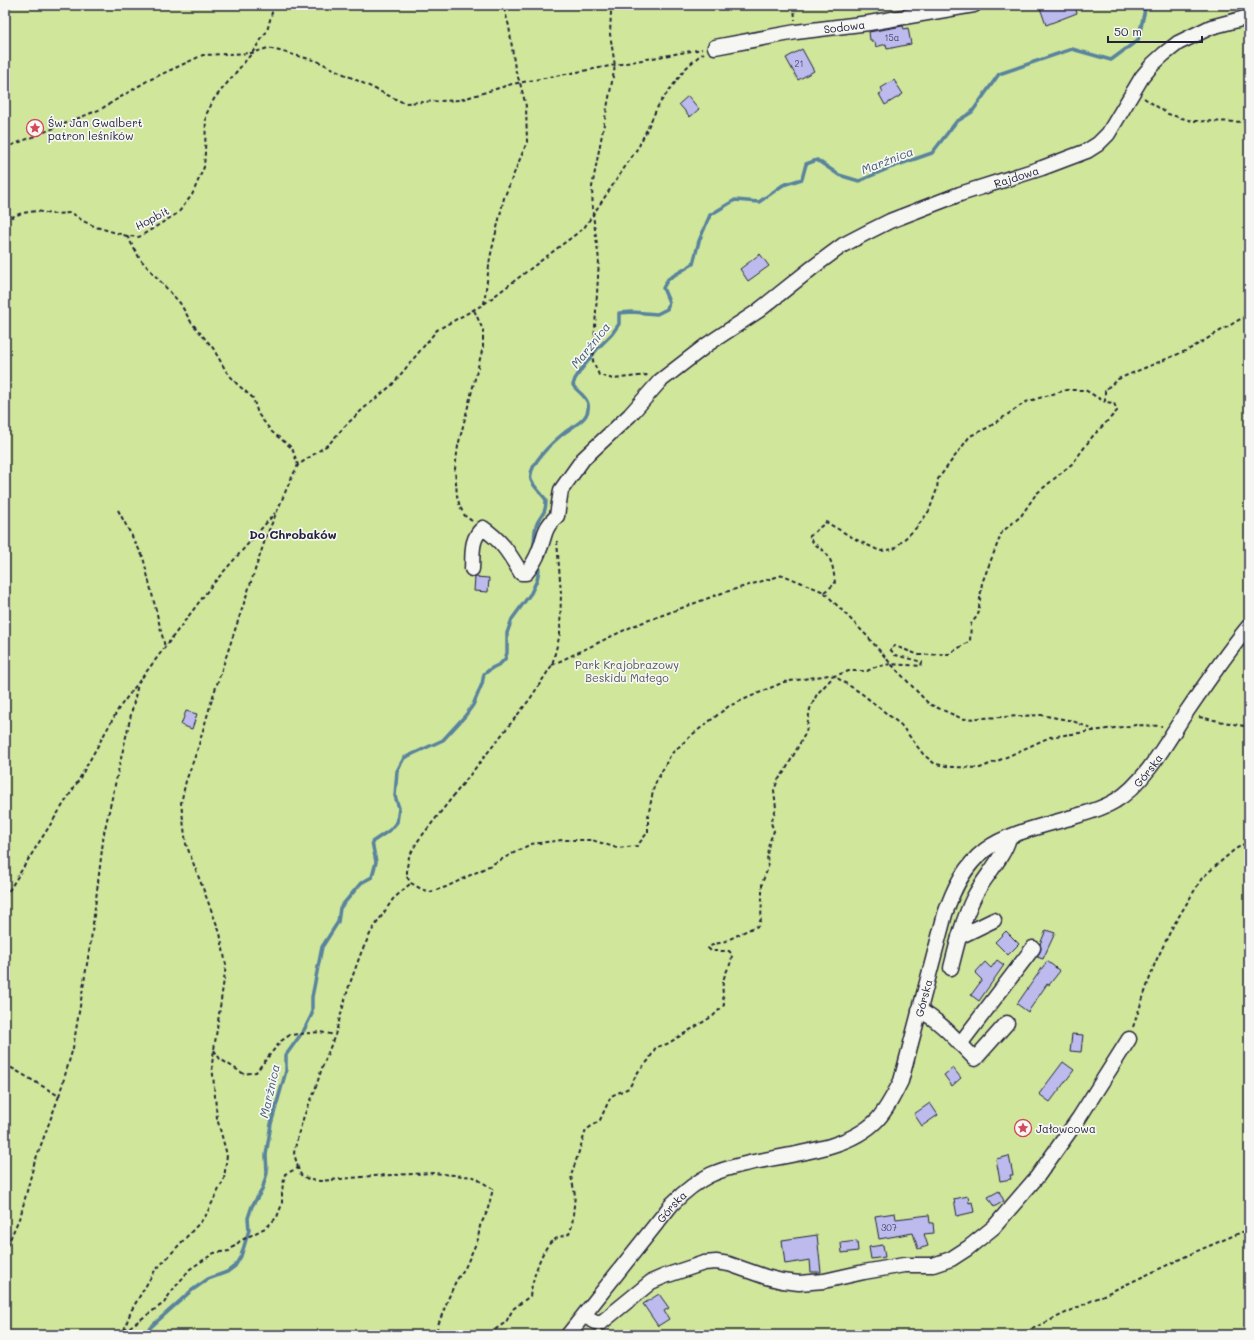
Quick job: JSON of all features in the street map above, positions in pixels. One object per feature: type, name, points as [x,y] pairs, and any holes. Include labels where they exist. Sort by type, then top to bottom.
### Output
[{"type":"street","name":"Sodowa","points":[[715,47],[796,32],[974,5]]},
{"type":"street","name":"Rajdowa","points":[[483,528],[502,544],[510,554],[521,573],[526,573],[540,551],[544,533],[557,516],[561,490],[583,459],[630,415],[660,381],[708,344],[758,311],[818,263],[843,246],[868,232],[890,221],[960,194],[1042,168],[1087,151],[1098,144],[1108,134],[1133,90],[1153,64],[1178,43],[1211,27],[1249,17]]},
{"type":"street","points":[[472,569],[473,543],[477,534],[483,528]]},
{"type":"street","name":"Górska","points":[[568,1335],[660,1218],[680,1196],[699,1181],[734,1166],[815,1150],[838,1143],[860,1133],[876,1121],[890,1103],[900,1081],[945,914],[955,889],[963,875],[977,857],[991,846],[1009,838],[1092,811],[1115,802],[1124,796],[1140,779],[1222,660],[1249,626]]},
{"type":"street","points":[[951,968],[959,937],[974,897],[1004,850],[1009,838]]},
{"type":"street","points":[[959,937],[994,920]]},
{"type":"street","points":[[960,1044],[1033,948]]},
{"type":"street","points":[[919,1010],[928,1014],[975,1059],[1007,1023]]},
{"type":"street","points":[[584,1316],[596,1322],[602,1322],[651,1282],[676,1271],[704,1263],[716,1262],[729,1264],[766,1277],[799,1283],[824,1281],[904,1265],[933,1264],[951,1259],[968,1248],[994,1227],[1038,1177],[1129,1039]]},
{"type":"path","name":"Hopbit","points":[[5,221],[22,213],[36,211],[51,214],[72,213],[83,221],[96,227],[127,236],[139,237],[178,213],[192,195],[204,167],[206,115],[214,99],[252,53],[267,31],[274,5]]},
{"type":"path","points":[[484,304],[490,258],[504,198],[527,142],[526,106],[515,69],[509,26],[503,5]]},
{"type":"path","points":[[613,5],[611,12],[610,34],[615,66],[592,187],[599,260],[594,361],[599,375],[613,379],[646,375],[660,381]]},
{"type":"path","points":[[5,148],[101,109],[147,81],[203,55],[252,53],[268,48],[317,61],[404,103],[460,100],[520,83],[715,47]]},
{"type":"path","points":[[124,1330],[131,1311],[154,1272],[206,1217],[224,1179],[227,1155],[217,1118],[212,1064],[226,965],[220,933],[186,844],[180,802],[213,696],[266,537],[298,465],[329,444],[363,409],[392,385],[437,330],[484,304],[584,228],[638,146],[659,104],[686,68],[698,57],[715,47]]},
{"type":"path","points":[[1133,90],[1168,114],[1192,121],[1249,122]]},
{"type":"path","points":[[127,236],[140,259],[180,303],[191,322],[213,348],[226,371],[237,384],[253,398],[258,414],[272,432],[292,448],[298,465]]},
{"type":"path","points":[[474,310],[483,330],[483,347],[458,446],[455,469],[457,496],[460,507],[465,516],[483,528]]},
{"type":"path","points":[[1105,402],[1105,390],[1118,379],[1188,350],[1249,314]]},
{"type":"path","points":[[491,1335],[493,1331],[506,1322],[513,1309],[530,1296],[531,1286],[546,1247],[554,1240],[569,1234],[572,1226],[575,1194],[571,1176],[586,1130],[600,1120],[610,1096],[629,1088],[638,1072],[648,1062],[656,1047],[667,1044],[712,1016],[724,1005],[722,991],[724,976],[731,964],[732,954],[729,951],[711,952],[708,948],[714,943],[722,942],[746,930],[758,926],[761,919],[762,883],[768,868],[767,855],[769,843],[774,831],[771,823],[776,808],[774,790],[778,780],[785,771],[806,732],[810,709],[817,694],[834,676],[849,671],[868,671],[875,667],[891,664],[921,666],[922,662],[895,655],[890,649],[895,646],[918,654],[949,654],[970,641],[971,624],[978,615],[982,583],[1002,532],[1021,516],[1036,494],[1073,462],[1092,437],[1117,411],[1114,403],[1105,402],[1085,390],[1066,390],[1026,402],[989,427],[970,436],[938,479],[937,489],[929,511],[917,527],[894,549],[880,551],[826,522],[809,537],[814,544],[826,553],[834,567],[835,584],[824,592]]},
{"type":"path","points":[[118,510],[143,557],[165,647]]},
{"type":"path","points":[[5,897],[77,783],[119,708],[212,585],[277,511]]},
{"type":"path","points":[[557,539],[561,593],[560,634],[552,665],[530,699],[417,842],[409,857],[407,877],[411,883],[421,889],[430,892],[446,887],[531,844],[563,840],[592,840],[617,848],[637,846],[648,832],[648,817],[654,786],[671,754],[692,734],[730,706],[784,682],[829,675],[834,676],[861,693],[901,725],[923,754],[935,764],[953,767],[980,768],[1050,736],[1136,725],[1161,726],[1174,731]]},
{"type":"path","points":[[552,665],[633,626],[722,593],[783,575],[824,592],[868,637],[929,704],[963,719],[1041,715],[1073,721],[1095,731]]},
{"type":"path","points":[[5,1251],[21,1214],[34,1164],[59,1096],[72,1048],[90,948],[104,833],[138,682]]},
{"type":"path","points":[[1183,717],[1199,717],[1249,727]]},
{"type":"path","points":[[1129,1039],[1155,963],[1172,928],[1202,878],[1234,850],[1249,841]]},
{"type":"path","points":[[411,883],[393,899],[371,932],[361,953],[349,986],[336,1035],[304,1116],[294,1153],[301,1174],[310,1180],[320,1181],[372,1176],[433,1173],[474,1177],[493,1189],[487,1212],[480,1226],[478,1239],[465,1268],[456,1281],[448,1299],[438,1325],[436,1335]]},
{"type":"path","points":[[214,1050],[220,1060],[244,1074],[256,1072],[281,1041],[290,1035],[320,1032],[336,1035]]},
{"type":"path","points":[[5,1064],[59,1096]]},
{"type":"path","points":[[110,1335],[124,1330],[164,1303],[190,1269],[214,1253],[229,1251],[240,1241],[267,1227],[277,1217],[282,1204],[282,1190],[285,1174],[298,1168]]},
{"type":"path","points":[[1019,1335],[1195,1252],[1249,1229]]},
{"type":"green space","name":"Park Krajobrazowy Beskidu Małego","points":[[5,5],[1249,5],[1249,1335],[5,1335]]},
{"type":"building","points":[[1039,5],[1074,5],[1077,13],[1046,25]]},
{"type":"building","points":[[903,26],[904,29],[908,28],[911,44],[887,49],[886,44],[876,47],[875,42],[872,43],[872,40],[870,40],[869,32]]},
{"type":"building","points":[[802,49],[814,71],[798,80],[786,58]]},
{"type":"building","points":[[894,80],[903,94],[885,105],[879,94],[883,92],[881,88]]},
{"type":"building","points":[[688,96],[699,109],[690,117],[679,104]]},
{"type":"building","points":[[760,254],[769,266],[748,281],[740,269]]},
{"type":"building","points":[[475,577],[489,578],[488,592],[474,591]]},
{"type":"building","points":[[186,711],[197,714],[192,729],[181,725]]},
{"type":"building","points":[[1046,930],[1055,933],[1043,959],[1037,957],[1041,949],[1040,944]]},
{"type":"building","points":[[1006,931],[1019,944],[1008,955],[995,942]]},
{"type":"building","points":[[997,960],[1004,965],[979,1001],[971,995],[982,980],[975,973],[985,962],[991,968]]},
{"type":"building","points":[[1047,961],[1060,971],[1049,985],[1047,984],[1028,1012],[1017,1004]]},
{"type":"building","points":[[1072,1034],[1083,1035],[1081,1052],[1070,1051]]},
{"type":"building","points":[[1063,1062],[1074,1070],[1050,1102],[1039,1094]]},
{"type":"building","points":[[953,1068],[961,1078],[952,1086],[944,1075]]},
{"type":"building","points":[[930,1103],[938,1115],[922,1126],[914,1114]]},
{"type":"building","points":[[1009,1156],[1013,1175],[1010,1175],[1011,1179],[1000,1181],[996,1159]]},
{"type":"building","points":[[999,1191],[1004,1201],[994,1207],[988,1197]]},
{"type":"building","points":[[968,1196],[969,1203],[972,1202],[974,1212],[957,1216],[954,1199]]},
{"type":"building","points":[[895,1213],[896,1219],[929,1215],[930,1223],[933,1223],[934,1233],[924,1234],[928,1246],[918,1249],[913,1233],[879,1239],[875,1216]]},
{"type":"building","points":[[817,1235],[821,1272],[811,1272],[810,1260],[785,1264],[782,1240]]},
{"type":"building","points":[[857,1241],[858,1251],[842,1253],[841,1243]]},
{"type":"building","points":[[883,1245],[885,1257],[871,1259],[869,1247]]},
{"type":"building","points":[[659,1294],[669,1308],[664,1311],[669,1319],[658,1326],[643,1304]]},
{"type":"waterway","name":"Marźnica","points":[[533,548],[536,526],[544,512],[546,505],[546,500],[531,480],[533,467],[548,447],[582,420],[588,412],[587,401],[573,385],[575,379],[598,348],[612,334],[619,324],[619,313],[632,312],[657,314],[667,309],[669,302],[663,288],[668,279],[693,264],[699,241],[710,215],[735,200],[759,202],[783,185],[802,179],[806,164],[817,160],[839,175],[859,181],[892,167],[932,153],[956,122],[972,112],[999,74],[1072,49],[1111,60],[1138,40],[1146,5]]},
{"type":"waterway","name":"Marźnica","points":[[140,1335],[143,1334],[191,1291],[208,1279],[227,1272],[235,1266],[241,1256],[249,1230],[248,1218],[252,1206],[262,1190],[267,1173],[266,1155],[271,1124],[286,1071],[286,1055],[304,1030],[312,1014],[312,997],[322,947],[338,922],[340,908],[361,883],[372,877],[376,862],[372,842],[390,830],[397,822],[399,808],[395,796],[397,771],[404,758],[443,740],[473,705],[482,684],[484,674],[505,659],[507,653],[507,633],[512,619],[531,593],[537,580],[539,570],[537,563]]},
{"type":"place","name":"Św. Jan Gwalbert patron leśników","points":[[35,128]]},
{"type":"place","name":"Jałowcowa","points":[[1023,1128]]},
{"type":"district","name":"Do Chrobaków","points":[[293,534]]}]
